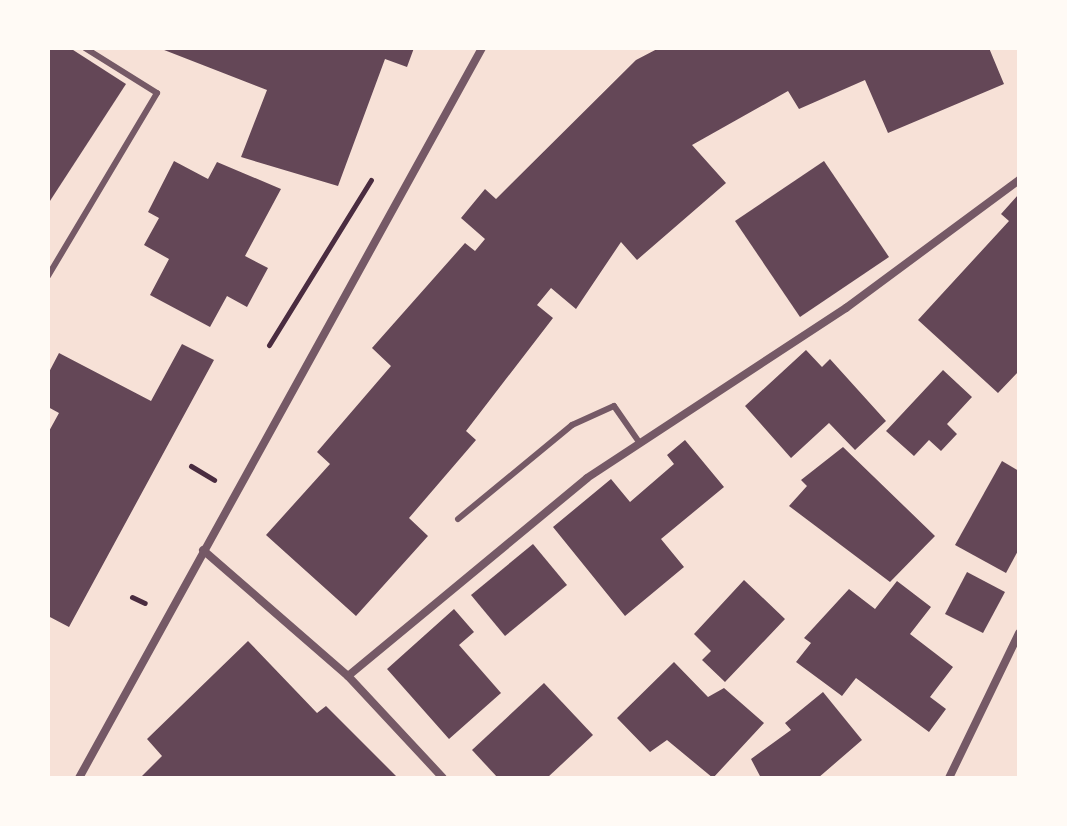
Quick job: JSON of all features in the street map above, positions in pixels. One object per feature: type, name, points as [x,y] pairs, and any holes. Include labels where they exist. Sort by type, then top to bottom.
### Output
[{"type":"street","points":[[79,778],[482,48]]},
{"type":"street","points":[[348,676],[639,442],[846,308],[1019,180]]},
{"type":"street","points":[[203,550],[348,676],[443,778]]},
{"type":"street","points":[[949,778],[1019,633]]},
{"type":"lane","points":[[48,276],[157,93],[85,48]]},
{"type":"lane","points":[[458,519],[572,425],[614,406],[639,442]]},
{"type":"path","points":[[269,345],[371,180]]},
{"type":"building","points":[[48,48],[70,48],[126,84],[48,204]]},
{"type":"building","points":[[159,48],[414,48],[407,67],[385,59],[338,186],[241,157],[267,90]]},
{"type":"building","points":[[659,48],[989,48],[1004,84],[888,133],[865,80],[799,109],[788,91],[692,145],[726,183],[637,260],[621,242],[576,309],[551,288],[537,305],[553,318],[466,431],[476,440],[409,518],[428,536],[356,616],[266,535],[330,464],[317,452],[391,366],[372,348],[465,243],[475,251],[485,239],[461,218],[485,189],[496,199],[636,60]]},
{"type":"building","points":[[174,161],[208,179],[217,162],[281,189],[245,256],[268,268],[247,307],[227,296],[210,327],[150,295],[169,259],[144,245],[159,218],[148,212]]},
{"type":"building","points":[[824,161],[889,257],[800,317],[735,221]]},
{"type":"building","points":[[1019,194],[1019,371],[998,393],[918,320],[1009,221],[1001,214]]},
{"type":"building","points":[[182,344],[214,360],[69,627],[48,616],[48,433],[59,413],[48,407],[48,374],[59,353],[151,401]]},
{"type":"building","points":[[806,350],[822,367],[830,359],[886,421],[855,450],[829,423],[791,458],[745,406]]},
{"type":"building","points":[[943,370],[972,397],[947,424],[957,434],[941,451],[929,440],[914,456],[886,431]]},
{"type":"building","points":[[685,440],[724,487],[661,539],[684,567],[625,616],[553,527],[611,479],[630,502],[674,464],[667,455]]},
{"type":"building","points":[[843,447],[935,536],[890,582],[789,506],[807,486],[801,480]]},
{"type":"building","points":[[1002,461],[1019,471],[1019,549],[1006,573],[955,545]]},
{"type":"building","points":[[533,544],[567,585],[505,636],[471,595]]},
{"type":"building","points":[[967,572],[1005,592],[983,633],[945,614]]},
{"type":"building","points":[[744,580],[785,619],[725,682],[702,660],[711,651],[694,634]]},
{"type":"building","points":[[897,581],[931,607],[910,634],[953,667],[930,697],[946,709],[929,732],[856,678],[842,696],[796,662],[811,643],[804,638],[849,589],[875,609]]},
{"type":"building","points":[[454,609],[474,632],[459,645],[501,693],[449,739],[387,669]]},
{"type":"building","points":[[248,641],[317,713],[326,706],[398,778],[140,778],[162,756],[147,739]]},
{"type":"building","points":[[674,662],[708,697],[724,688],[764,723],[713,778],[667,740],[650,752],[617,718]]},
{"type":"building","points":[[544,683],[593,735],[547,778],[498,778],[472,750]]},
{"type":"building","points":[[823,692],[862,740],[818,778],[761,778],[751,759],[791,730],[785,723]]}]
